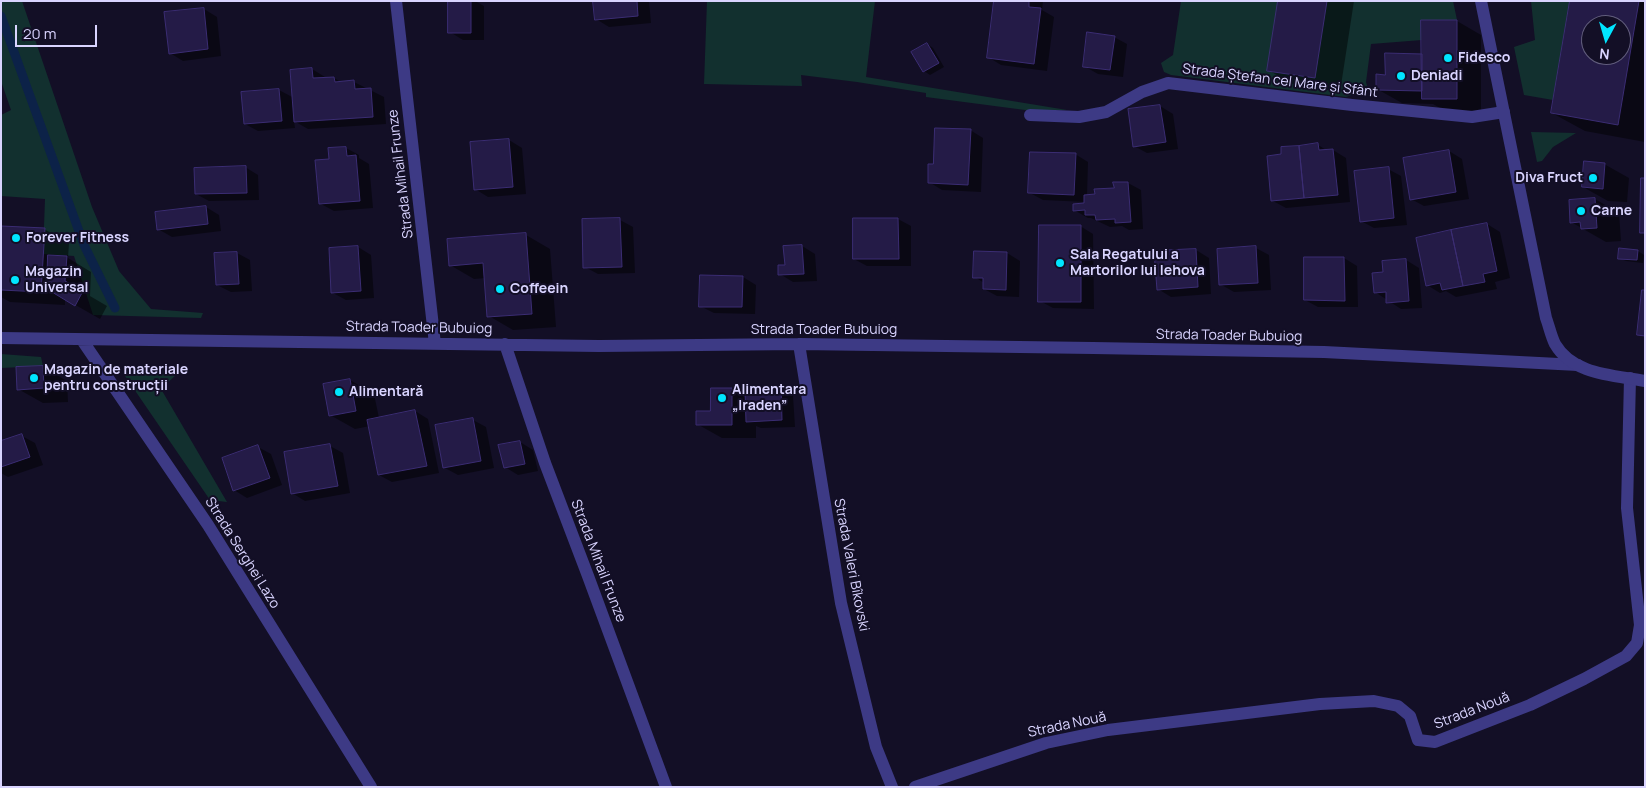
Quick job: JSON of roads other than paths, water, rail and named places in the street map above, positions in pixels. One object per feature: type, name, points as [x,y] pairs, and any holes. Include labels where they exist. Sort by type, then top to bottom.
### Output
[{"type":"street","name":"Strada Mihail Frunze","points":[[396,1],[435,344]]},
{"type":"street","points":[[1481,1],[1546,318],[1554,343],[1564,356],[1578,365]]},
{"type":"street","name":"Strada Ștefan cel Mare și Sfânt","points":[[1030,115],[1079,117],[1106,112],[1142,92],[1168,83],[1472,118],[1504,112]]},
{"type":"street","name":"Strada Toader Bubuiog","points":[[1,338],[599,346],[799,344],[1324,352],[1578,365],[1596,373],[1645,381]]},
{"type":"street","name":"Strada Serghei Lazo","points":[[82,340],[208,525],[371,787]]},
{"type":"street","name":"Strada Mihail Frunze","points":[[505,344],[545,463],[666,787]]},
{"type":"street","name":"Strada Valeri Bîkovski","points":[[799,344],[841,603],[876,747],[892,787]]},
{"type":"street","name":"Strada Nouă","points":[[915,787],[1046,743],[1108,730],[1330,703],[1374,701],[1398,706],[1410,716],[1418,740],[1435,742],[1530,704],[1584,679],[1626,656],[1637,643],[1640,625],[1627,508],[1630,378]]},
{"type":"waterway","points":[[1,16],[84,245],[115,308]]},
{"type":"place","name":"Fidesco","points":[[1448,58]]},
{"type":"place","name":"Deniadi","points":[[1401,76]]},
{"type":"place","name":"Diva Fruct","points":[[1593,178]]},
{"type":"place","name":"Carne","points":[[1581,211]]},
{"type":"place","name":"Forever Fitness","points":[[16,238]]},
{"type":"place","name":"Sala Regatului a Martorilor lui Iehova","points":[[1060,263]]},
{"type":"place","name":"Magazin Universal","points":[[15,280]]},
{"type":"place","name":"Coffeein","points":[[500,289]]},
{"type":"place","name":"Magazin de materiale pentru construcții","points":[[34,378]]},
{"type":"place","name":"Alimentară","points":[[339,392]]},
{"type":"place","name":"Alimentara „Iraden”","points":[[722,398]]}]
